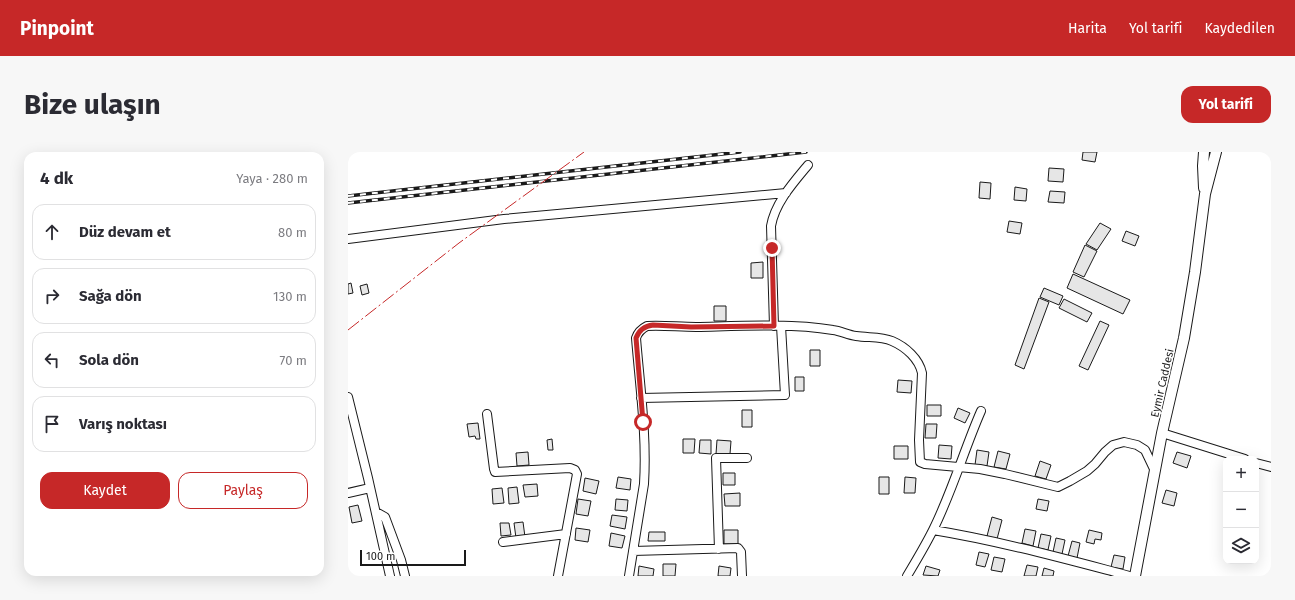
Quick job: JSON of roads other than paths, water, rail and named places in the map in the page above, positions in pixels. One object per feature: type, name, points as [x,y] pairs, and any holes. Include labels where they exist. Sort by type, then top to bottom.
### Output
[{"type":"main road","name":"Eymir Caddesi","points":[[1204,152],[1203,166],[1205,194]]},
{"type":"main road","name":"Eymir Caddesi","points":[[1135,576],[1162,433],[1184,338],[1196,272],[1205,194],[1216,152]]},
{"type":"street","points":[[641,398],[785,395],[778,326],[771,226],[772,216],[790,186],[808,165]]},
{"type":"street","points":[[348,239],[504,218],[786,193]]},
{"type":"street","points":[[629,576],[645,470],[645,450],[636,338],[642,329],[647,326],[778,326],[833,330],[854,336],[891,340],[901,346],[918,362],[922,373],[918,440],[920,462],[925,464],[980,469],[1058,487],[1087,471],[1113,445],[1124,442],[1137,445],[1145,450],[1155,472]]},
{"type":"street","points":[[348,397],[390,576]]},
{"type":"street","points":[[907,576],[933,530],[981,411]]},
{"type":"street","points":[[487,414],[495,472],[570,468],[576,470],[577,474],[558,576]]},
{"type":"street","points":[[1162,433],[1235,456]]},
{"type":"street","points":[[719,549],[716,458],[747,458]]},
{"type":"street","points":[[1259,463],[1271,467]]},
{"type":"street","points":[[348,493],[370,488]]},
{"type":"street","points":[[376,512],[384,517],[405,576]]},
{"type":"street","points":[[933,530],[1014,546],[1130,576]]},
{"type":"street","points":[[504,542],[566,534]]},
{"type":"street","points":[[633,551],[738,548],[741,552],[742,576]]},
{"type":"railway","points":[[348,196],[740,152]]},
{"type":"railway","points":[[348,203],[806,152]]}]
